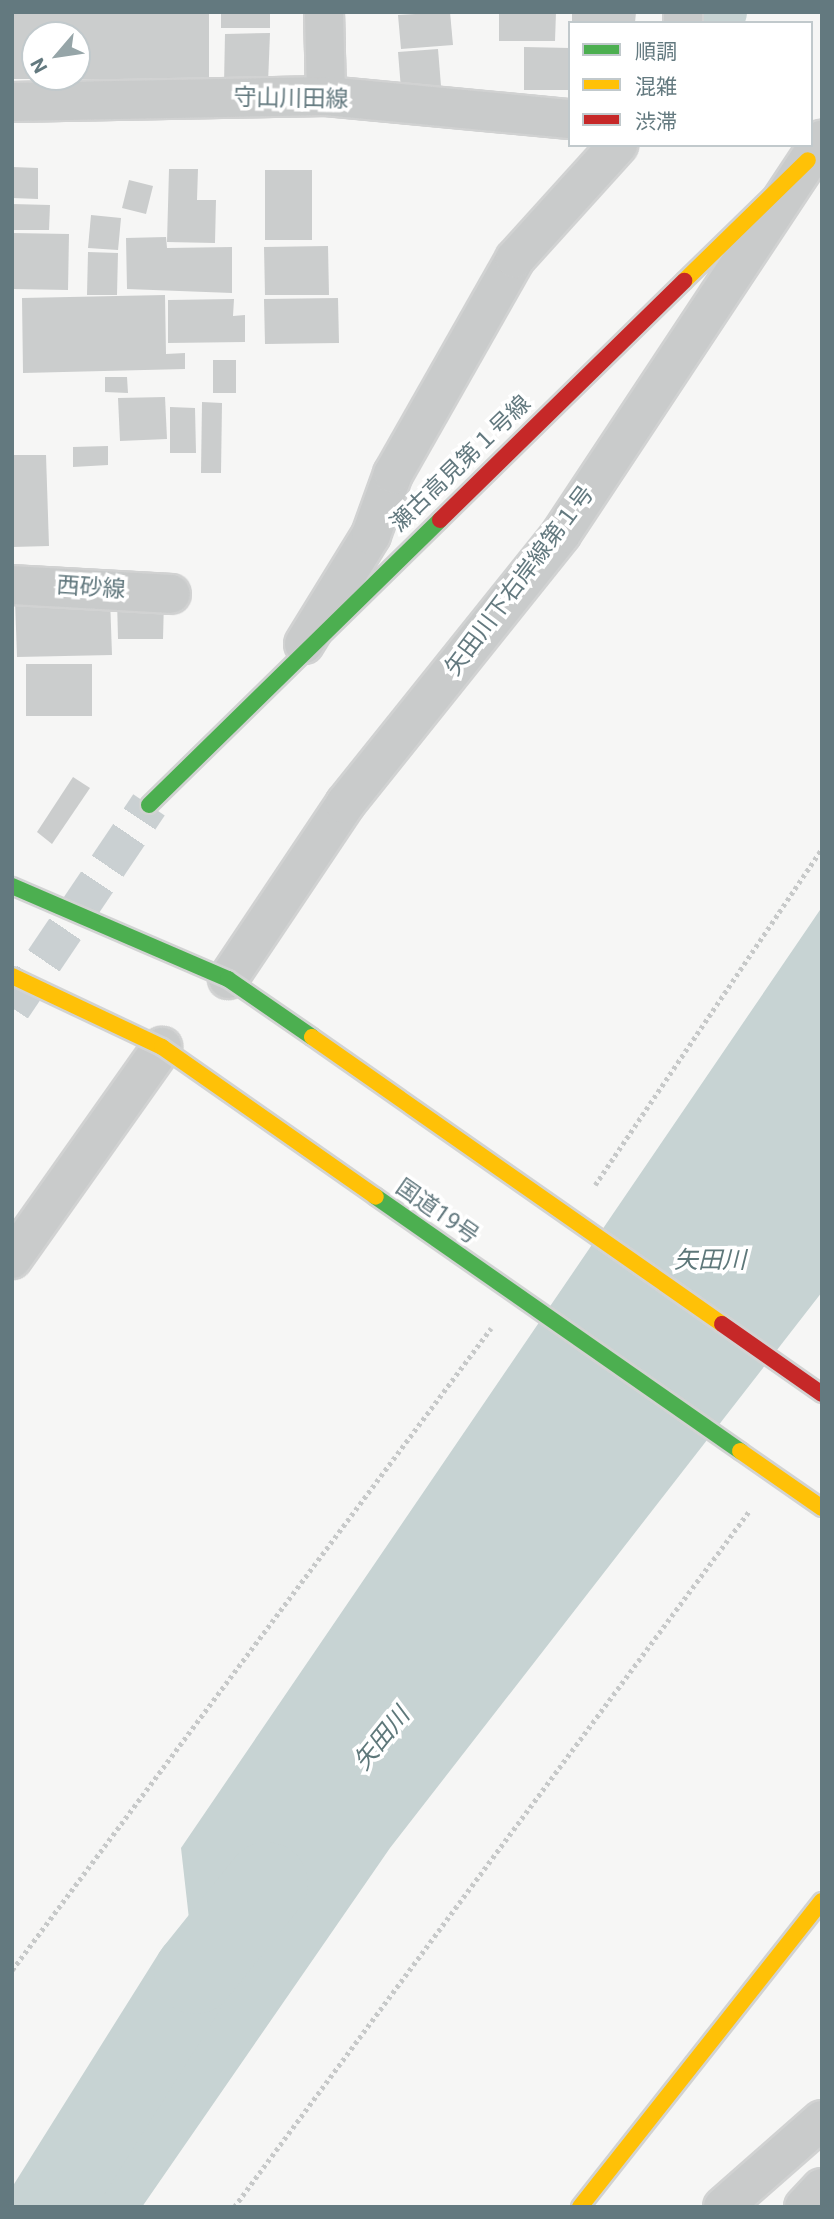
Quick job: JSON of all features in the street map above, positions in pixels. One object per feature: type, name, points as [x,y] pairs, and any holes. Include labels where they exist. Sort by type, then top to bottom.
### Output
[{"type":"main road","name":"瀬古高見第１号線","points":[[149,805],[815,149]]},
{"type":"main road","points":[[12,886],[228,979],[822,1394]]},
{"type":"main road","name":"国道19号","points":[[12,976],[162,1047],[822,1508]]},
{"type":"main road","points":[[580,2207],[822,1901]]},
{"type":"street","points":[[324,12],[326,96]]},
{"type":"street","name":"守山川田線","points":[[12,102],[326,96],[568,119]]},
{"type":"street","points":[[295,659],[371,535],[393,474],[515,259],[616,147]]},
{"type":"street","name":"矢田川下右岸線第１号","points":[[228,979],[345,804],[561,534],[815,149]]},
{"type":"street","name":"西砂線","points":[[12,585],[170,594]]},
{"type":"street","points":[[12,1259],[162,1047]]},
{"type":"street","points":[[723,2207],[822,2120]]},
{"type":"street","points":[[804,2207],[822,2188]]},
{"type":"path","points":[[593,1189],[822,849]]},
{"type":"path","points":[[12,1970],[494,1324]]},
{"type":"path","points":[[234,2207],[757,1502]]},
{"type":"water","name":"矢田川","points":[[822,907],[822,1292],[390,1848],[142,2207],[53,2207],[110,2095],[197,1990],[181,1848]]},
{"type":"building","points":[[209,12],[209,81],[91,79],[91,21],[21,21],[21,79],[12,79],[12,13]]},
{"type":"building","points":[[221,12],[270,12],[270,28],[221,28]]},
{"type":"building","points":[[450,12],[453,45],[401,49],[398,15]]},
{"type":"building","points":[[499,12],[556,12],[555,41],[499,41]]},
{"type":"building","points":[[572,12],[636,12],[635,21],[572,21]]},
{"type":"building","points":[[270,33],[268,83],[224,84],[225,34]]},
{"type":"building","points":[[524,47],[568,48],[568,90],[524,90]]},
{"type":"building","points":[[438,49],[441,86],[401,89],[398,52]]},
{"type":"building","points":[[12,167],[38,168],[38,199],[12,198]]},
{"type":"building","points":[[169,169],[198,169],[197,200],[216,200],[215,243],[167,242]]},
{"type":"building","points":[[265,170],[312,170],[312,240],[265,240]]},
{"type":"building","points":[[129,180],[153,186],[146,214],[122,208]]},
{"type":"building","points":[[12,204],[50,205],[49,230],[12,230]]},
{"type":"building","points":[[91,215],[121,218],[118,250],[88,248]]},
{"type":"building","points":[[12,233],[69,234],[68,290],[12,289]]},
{"type":"building","points":[[166,237],[167,248],[232,247],[232,293],[127,289],[126,238]]},
{"type":"building","points":[[328,246],[329,295],[265,295],[264,247]]},
{"type":"building","points":[[88,252],[118,253],[117,295],[87,295]]},
{"type":"building","points":[[165,295],[166,354],[185,353],[185,369],[23,373],[22,298]]},
{"type":"building","points":[[338,298],[339,343],[265,344],[264,299]]},
{"type":"building","points":[[234,299],[233,316],[245,315],[245,342],[168,343],[168,300]]},
{"type":"building","points":[[213,360],[236,360],[236,393],[213,393]]},
{"type":"building","points":[[105,377],[127,377],[128,393],[105,392]]},
{"type":"building","points":[[165,397],[167,439],[120,441],[118,398]]},
{"type":"building","points":[[202,402],[222,403],[221,473],[201,473]]},
{"type":"building","points":[[170,407],[195,408],[196,453],[170,453]]},
{"type":"building","points":[[108,446],[108,465],[73,467],[73,447]]},
{"type":"building","points":[[12,455],[46,455],[49,546],[12,547]]},
{"type":"building","points":[[110,598],[112,655],[17,657],[15,600]]},
{"type":"building","points":[[117,599],[164,600],[163,639],[118,639]]},
{"type":"building","points":[[26,664],[92,664],[92,716],[26,716]]},
{"type":"building","points":[[73,777],[90,788],[52,844],[37,832]]},
{"type":"waterway","points":[[718,18],[722,12]]},
{"type":"waterway","name":"矢田川","points":[[48,2207],[195,1973],[267,1883]]},
{"type":"tunnel","points":[[12,1008],[149,805]]},
{"type":"traffic: fast","points":[[149,805],[440,520]]},
{"type":"traffic: fast","points":[[12,886],[228,979],[312,1037]]},
{"type":"traffic: fast","points":[[376,1197],[740,1451]]},
{"type":"traffic: slow","points":[[684,281],[808,160]]},
{"type":"traffic: slow","points":[[12,976],[162,1047],[376,1197]]},
{"type":"traffic: slow","points":[[312,1037],[722,1324]]},
{"type":"traffic: slow","points":[[740,1451],[822,1508]]},
{"type":"traffic: slow","points":[[580,2207],[822,1901]]},
{"type":"traffic: jam","points":[[440,520],[684,281]]},
{"type":"traffic: jam","points":[[722,1324],[822,1394]]}]
